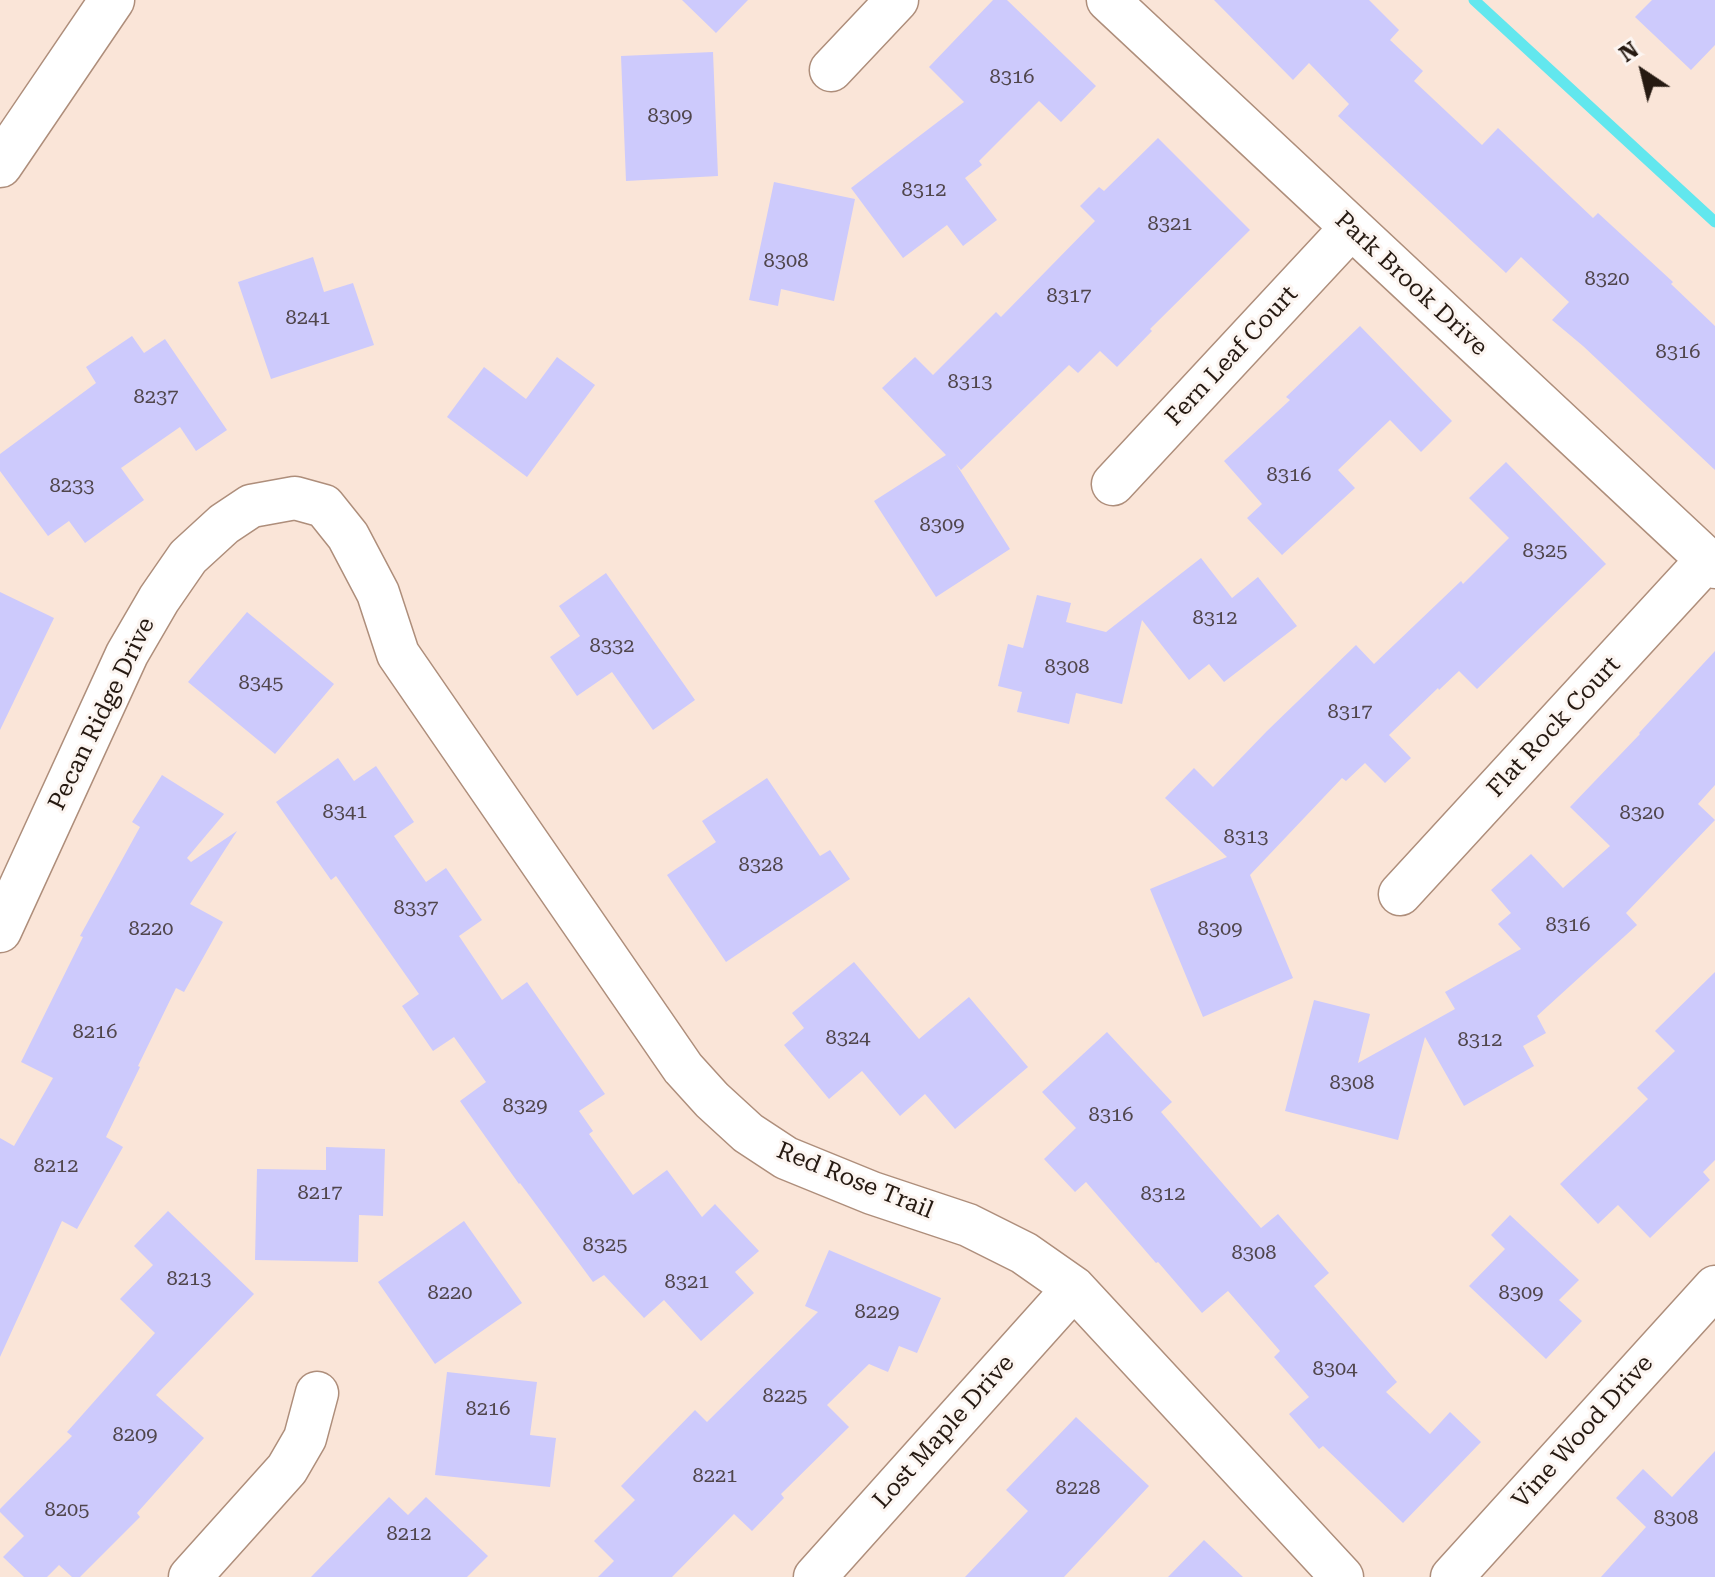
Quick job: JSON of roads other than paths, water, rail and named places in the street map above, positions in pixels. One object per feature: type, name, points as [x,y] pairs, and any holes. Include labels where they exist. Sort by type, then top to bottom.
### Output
[{"type":"main road","points":[[0,165],[112,0]]},
{"type":"street","points":[[831,70],[897,0]]},
{"type":"street","name":"Park Brook Drive","points":[[1108,0],[1711,563]]},
{"type":"street","name":"Fern Leaf Court","points":[[1113,484],[1351,228]]},
{"type":"street","name":"Pecan Ridge Drive","points":[[0,931],[127,654],[188,557],[224,524],[251,506],[295,498],[324,506]]},
{"type":"street","name":"Red Rose Trail","points":[[324,506],[348,536],[378,593],[398,654],[683,1068],[712,1100],[748,1133],[786,1158],[872,1193],[968,1225],[1024,1253],[1074,1288],[1342,1577]]},
{"type":"street","name":"Flat Rock Court","points":[[1400,894],[1711,563]]},
{"type":"street","name":"Vine Wood Drive","points":[[1452,1577],[1715,1287]]},
{"type":"street","name":"Lost Maple Drive","points":[[815,1577],[1074,1288]]},
{"type":"street","points":[[190,1577],[287,1469],[305,1438],[317,1393]]},
{"type":"waterway","points":[[1474,0],[1715,222]]}]
